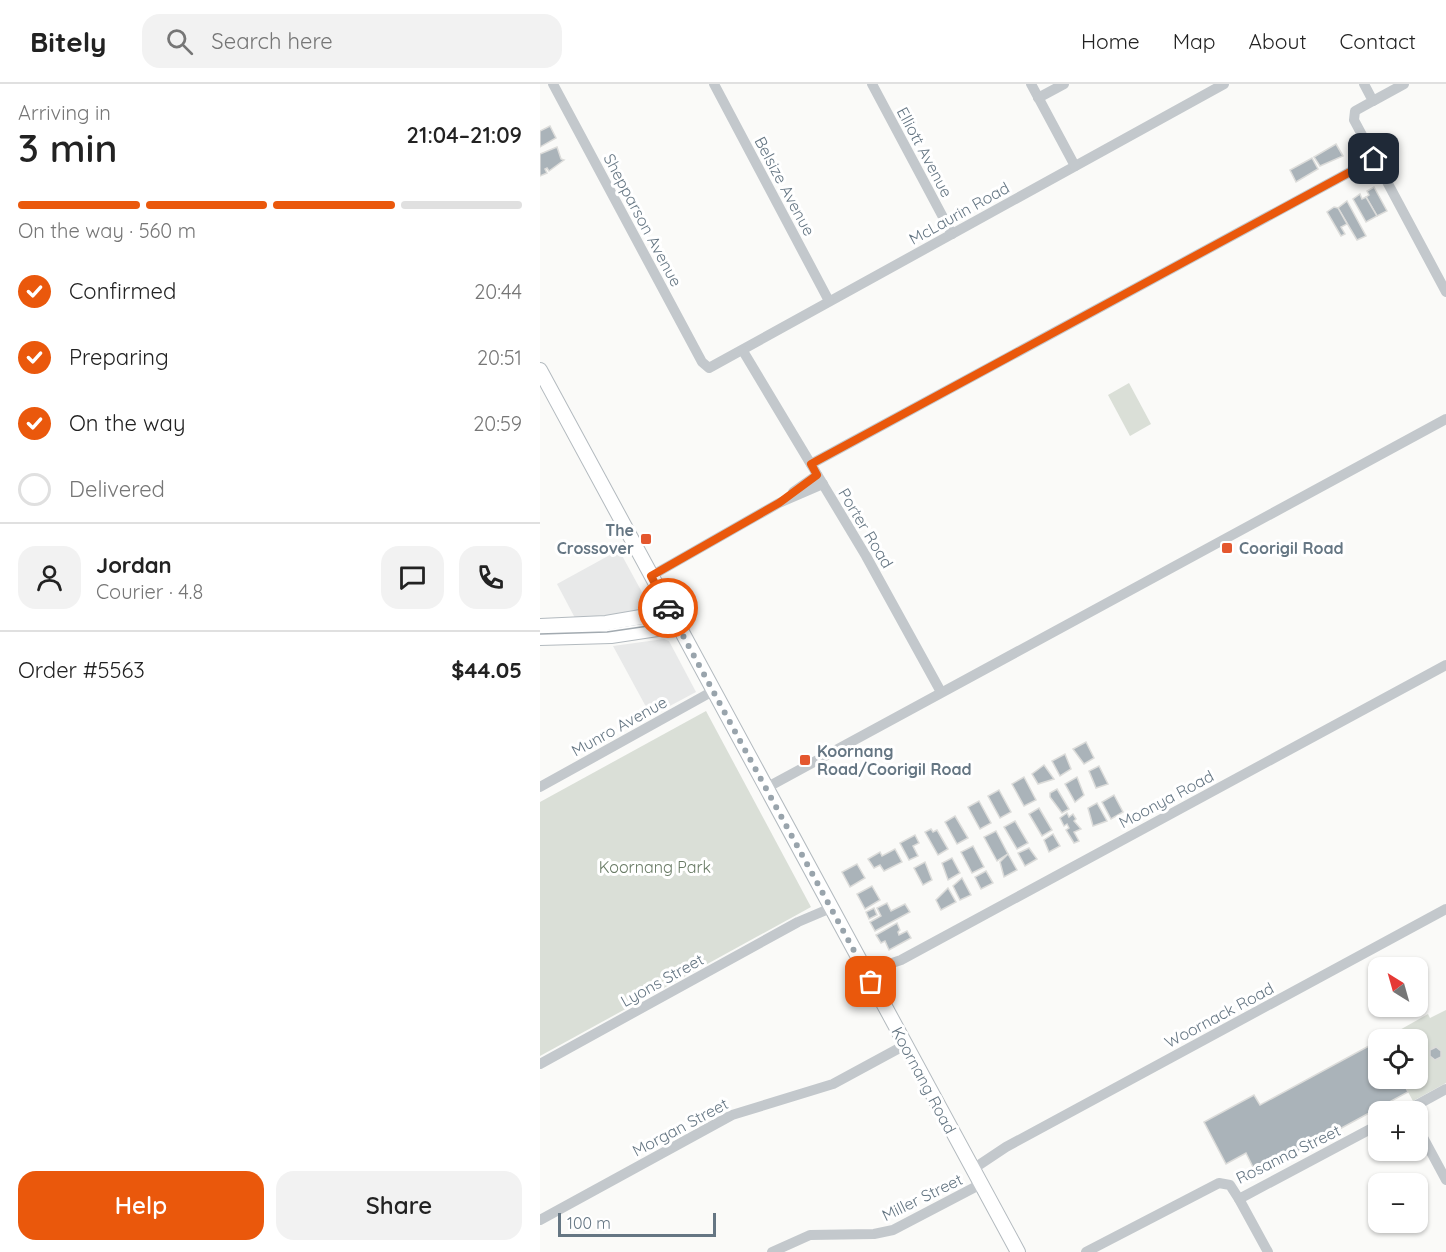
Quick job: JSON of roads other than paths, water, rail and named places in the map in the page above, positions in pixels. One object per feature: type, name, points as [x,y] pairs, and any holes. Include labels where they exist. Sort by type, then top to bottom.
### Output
[{"type":"street","name":"Shepparson Avenue","points":[[552,84],[702,362],[709,368]]},
{"type":"street","name":"Belsize Avenue","points":[[714,84],[830,302]]},
{"type":"street","name":"Elliott Avenue","points":[[872,84],[952,234]]},
{"type":"street","points":[[1031,84],[1075,166]]},
{"type":"street","points":[[1038,98],[1064,84]]},
{"type":"street","name":"McLaurin Road","points":[[709,368],[1224,84]]},
{"type":"street","points":[[1364,84],[1373,101]]},
{"type":"street","points":[[1404,84],[1355,111],[1353,116],[1446,292]]},
{"type":"street","points":[[811,464],[1374,159]]},
{"type":"street","name":"Porter Road","points":[[743,351],[866,556],[941,692]]},
{"type":"street","name":"Koornang Road","points":[[540,370],[1018,1252]]},
{"type":"street","points":[[766,788],[1446,420]]},
{"type":"street","points":[[651,576],[820,479]]},
{"type":"street","points":[[540,626],[606,623],[670,612]]},
{"type":"street","points":[[540,638],[611,636],[677,626]]},
{"type":"street","name":"Moonya Road","points":[[869,977],[1446,665]]},
{"type":"street","name":"Munro Avenue","points":[[540,787],[713,691]]},
{"type":"street","name":"Lyons Street","points":[[540,1064],[798,922],[828,903]]},
{"type":"street","name":"Woornack Road","points":[[971,1166],[1446,909]]},
{"type":"street","name":"Morgan Street","points":[[540,1220],[732,1115],[833,1084],[905,1045]]},
{"type":"street","points":[[1425,1101],[1446,1089]]},
{"type":"street","name":"Rosanna Street","points":[[1086,1252],[1215,1184],[1226,1183],[1239,1199],[1368,1130]]},
{"type":"street","points":[[1428,1147],[1446,1180]]},
{"type":"street","name":"Miller Street","points":[[772,1252],[810,1235],[874,1234],[892,1230],[981,1184]]},
{"type":"street","points":[[1239,1199],[1268,1252]]},
{"type":"tram line","points":[[540,634],[607,632],[655,625]]},
{"type":"place","name":"The Crossover","points":[[646,539]]},
{"type":"place","name":"Coorigil Road","points":[[1227,548]]},
{"type":"place","name":"Koornang Road/Coorigil Road","points":[[805,760]]},
{"type":"park label","name":"Koornang Park","points":[[655,867]]}]
